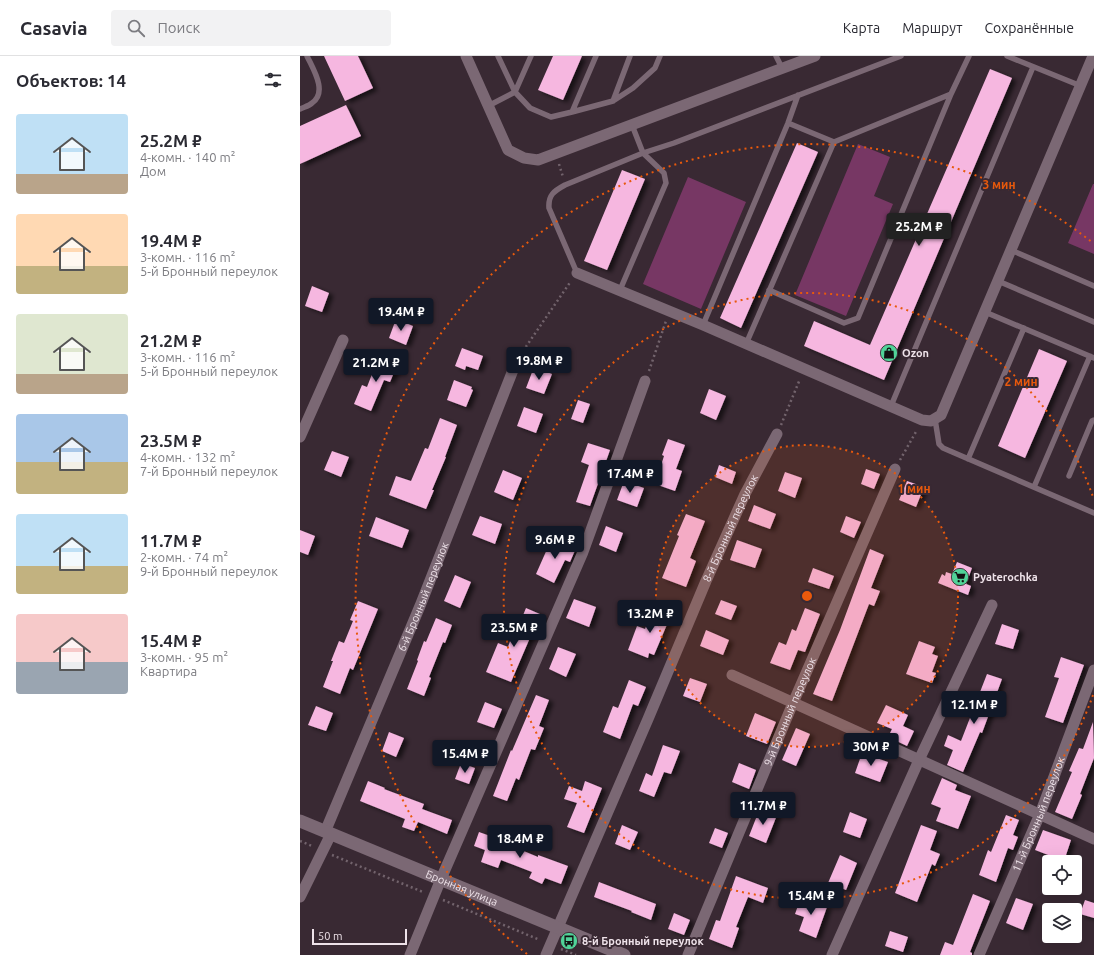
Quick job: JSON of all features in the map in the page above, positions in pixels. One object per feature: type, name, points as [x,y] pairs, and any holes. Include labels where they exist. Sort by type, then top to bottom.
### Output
[{"type":"street","points":[[466,56],[508,150],[524,158],[538,160],[809,57]]},
{"type":"street","points":[[577,272],[922,420],[926,421],[935,419],[941,415],[1093,56]]},
{"type":"street","points":[[300,437],[343,340]]},
{"type":"street","name":"6-й Бронный переулок","points":[[300,897],[328,833],[420,606],[517,360]]},
{"type":"street","points":[[410,955],[583,552],[645,381]]},
{"type":"street","name":"8-й Бронный переулок","points":[[546,955],[706,581],[745,494],[777,434]]},
{"type":"street","name":"9-й Бронный переулок","points":[[688,955],[794,703],[895,469]]},
{"type":"street","points":[[832,955],[919,760],[992,605]]},
{"type":"street","name":"11-й Бронный переулок","points":[[979,955],[1040,814],[1094,670]]},
{"type":"street","points":[[732,675],[1094,839]]},
{"type":"street","name":"Бронная улица","points":[[300,821],[624,955]]},
{"type":"lane","points":[[300,109],[313,103],[318,96],[319,84],[307,56]]},
{"type":"lane","points":[[498,56],[515,92],[530,108],[551,117],[613,101],[633,88],[655,68],[660,56]]},
{"type":"lane","points":[[488,106],[515,92],[531,56]]},
{"type":"lane","points":[[572,112],[596,56]]},
{"type":"lane","points":[[613,101],[630,56]]},
{"type":"lane","points":[[776,56],[782,68]]},
{"type":"lane","points":[[577,272],[549,208],[549,200],[555,190],[643,153],[674,143],[901,56]]},
{"type":"lane","points":[[769,290],[844,323],[858,318],[950,94],[969,56]]},
{"type":"lane","points":[[1007,56],[1080,86]]},
{"type":"lane","points":[[891,406],[1033,67]]},
{"type":"lane","points":[[746,344],[834,142],[950,94]]},
{"type":"lane","points":[[703,325],[788,123],[798,95]]},
{"type":"lane","points":[[788,123],[834,142]]},
{"type":"lane","points":[[620,290],[666,183],[664,173],[643,153],[632,125]]},
{"type":"lane","points":[[1011,250],[1094,286]]},
{"type":"lane","points":[[998,281],[1094,322]]},
{"type":"lane","points":[[985,312],[1092,357],[1034,487]]},
{"type":"lane","points":[[968,459],[1024,328]]},
{"type":"lane","points":[[935,419],[940,446],[1094,513]]},
{"type":"lane","points":[[1068,476],[1092,421],[1094,420]]},
{"type":"path","points":[[556,154],[565,185]]},
{"type":"path","points":[[517,360],[577,272]]},
{"type":"path","points":[[645,381],[669,311]]},
{"type":"path","points":[[777,434],[805,369]]},
{"type":"path","points":[[895,469],[922,420]]},
{"type":"shaded area","points":[[858,144],[890,157],[874,196],[893,204],[846,316],[795,295]]},
{"type":"shaded area","points":[[688,177],[746,202],[701,309],[643,284]]},
{"type":"shaded area","points":[[1094,184],[1094,254],[1068,243]]},
{"type":"building","points":[[324,56],[358,56],[373,88],[345,101]]},
{"type":"building","points":[[553,56],[582,56],[563,100],[538,90]]},
{"type":"building","points":[[990,69],[1012,78],[884,380],[804,346],[814,321],[870,345]]},
{"type":"building","points":[[346,105],[361,136],[300,164],[300,126]]},
{"type":"building","points":[[797,143],[818,152],[741,328],[720,318]]},
{"type":"building","points":[[622,170],[645,179],[607,270],[584,261]]},
{"type":"building","points":[[312,286],[329,293],[322,312],[305,306]]},
{"type":"building","points":[[396,319],[413,326],[406,345],[389,338]]},
{"type":"building","points":[[462,348],[483,356],[478,370],[466,366],[465,370],[455,366]]},
{"type":"building","points":[[1039,349],[1067,361],[1025,458],[998,446]]},
{"type":"building","points":[[379,356],[398,363],[390,382],[384,380],[371,411],[354,404],[362,385],[367,387]]},
{"type":"building","points":[[534,367],[552,374],[544,394],[526,388]]},
{"type":"building","points":[[454,380],[472,387],[471,389],[473,390],[466,407],[447,400]]},
{"type":"building","points":[[709,389],[726,396],[716,420],[700,413]]},
{"type":"building","points":[[578,400],[590,404],[583,423],[571,419]]},
{"type":"building","points":[[524,407],[543,414],[536,433],[517,426]]},
{"type":"building","points":[[440,418],[457,425],[426,509],[389,495],[396,476],[411,481],[425,448],[428,449]]},
{"type":"building","points":[[668,439],[685,445],[676,469],[682,471],[675,491],[655,484],[664,456],[662,455]]},
{"type":"building","points":[[588,443],[610,450],[590,506],[576,502],[589,465],[581,462]]},
{"type":"building","points":[[332,451],[349,457],[341,477],[324,470]]},
{"type":"building","points":[[719,465],[736,472],[732,484],[715,477]]},
{"type":"building","points":[[866,469],[880,474],[874,489],[861,484]]},
{"type":"building","points":[[503,470],[522,478],[513,500],[494,492]]},
{"type":"building","points":[[785,472],[802,478],[795,498],[778,491]]},
{"type":"building","points":[[624,481],[644,488],[637,507],[617,500]]},
{"type":"building","points":[[907,481],[924,487],[916,507],[899,500]]},
{"type":"building","points":[[754,505],[776,514],[770,529],[748,521]]},
{"type":"building","points":[[686,514],[705,521],[690,558],[696,561],[686,587],[662,578]]},
{"type":"building","points":[[480,516],[502,524],[495,544],[472,535]]},
{"type":"building","points":[[846,516],[861,522],[854,538],[840,532]]},
{"type":"building","points":[[376,517],[409,530],[402,548],[369,536]]},
{"type":"building","points":[[606,526],[623,533],[616,552],[599,545]]},
{"type":"building","points":[[300,530],[315,536],[308,555],[300,552]]},
{"type":"building","points":[[552,538],[576,548],[570,562],[565,560],[554,583],[536,574]]},
{"type":"building","points":[[737,540],[762,549],[755,568],[730,560]]},
{"type":"building","points":[[870,549],[884,555],[871,588],[880,591],[874,606],[869,604],[832,701],[813,694],[840,630]]},
{"type":"building","points":[[957,562],[972,568],[966,584],[971,586],[968,595],[938,583],[942,574],[945,576],[946,572],[952,574]]},
{"type":"building","points":[[813,568],[834,576],[829,589],[808,582]]},
{"type":"building","points":[[455,575],[471,582],[460,608],[444,601]]},
{"type":"building","points":[[574,599],[596,607],[589,627],[566,618]]},
{"type":"building","points":[[721,600],[737,606],[731,620],[715,614]]},
{"type":"building","points":[[358,601],[378,609],[353,670],[350,668],[340,694],[323,687],[339,641],[344,643],[353,621],[350,620]]},
{"type":"building","points":[[526,608],[542,615],[535,634],[532,633],[511,682],[486,672],[498,643],[508,647],[510,641],[512,642]]},
{"type":"building","points":[[653,608],[671,615],[654,655],[649,653],[648,658],[628,650],[637,626],[645,629]]},
{"type":"building","points":[[805,608],[820,614],[805,652],[798,650],[790,670],[770,663],[779,642],[786,645],[792,629],[796,631]]},
{"type":"building","points":[[436,618],[452,625],[445,643],[443,642],[429,677],[431,678],[424,696],[407,689],[424,641],[426,642]]},
{"type":"building","points":[[1002,624],[1019,630],[1013,649],[995,644]]},
{"type":"building","points":[[706,630],[729,640],[723,655],[700,646]]},
{"type":"building","points":[[919,641],[935,647],[932,654],[938,656],[932,672],[936,673],[932,683],[906,674]]},
{"type":"building","points":[[558,647],[576,654],[566,677],[549,669]]},
{"type":"building","points":[[1061,657],[1084,665],[1063,723],[1045,717],[1059,678],[1054,677]]},
{"type":"building","points":[[987,674],[1002,679],[982,733],[980,732],[963,772],[947,765],[953,750],[944,746],[948,735],[961,741]]},
{"type":"building","points":[[690,678],[707,684],[700,702],[683,696]]},
{"type":"building","points":[[629,680],[646,687],[638,706],[633,704],[620,739],[603,732],[613,706],[618,708]]},
{"type":"building","points":[[536,695],[549,700],[539,726],[544,728],[535,750],[531,749],[519,780],[516,778],[507,801],[493,796],[511,750],[512,751]]},
{"type":"building","points":[[485,702],[502,709],[494,728],[477,722]]},
{"type":"building","points":[[886,705],[908,715],[903,726],[914,731],[907,746],[888,737],[892,729],[877,723]]},
{"type":"building","points":[[316,706],[333,713],[326,731],[308,725]]},
{"type":"building","points":[[755,713],[776,722],[767,744],[746,736]]},
{"type":"building","points":[[1093,722],[1094,758],[1080,794],[1082,795],[1072,819],[1055,812],[1072,772],[1069,771],[1079,748],[1083,749]]},
{"type":"building","points":[[796,728],[810,734],[796,766],[782,760]]},
{"type":"building","points":[[389,732],[404,738],[396,757],[382,751]]},
{"type":"building","points":[[663,745],[680,751],[671,774],[664,772],[654,797],[639,791],[646,773],[652,776]]},
{"type":"building","points":[[862,753],[888,762],[880,782],[855,773]]},
{"type":"building","points":[[461,763],[475,768],[469,784],[455,779]]},
{"type":"building","points":[[739,763],[756,770],[749,789],[732,782]]},
{"type":"building","points":[[942,778],[957,785],[955,790],[971,796],[958,829],[936,821],[941,808],[931,804]]},
{"type":"building","points":[[368,781],[385,788],[384,789],[424,804],[422,809],[452,820],[447,834],[418,822],[414,831],[402,827],[405,819],[360,801]]},
{"type":"building","points":[[585,781],[602,788],[584,833],[567,827],[577,803],[564,799],[569,786],[582,791]]},
{"type":"building","points":[[760,808],[777,815],[766,843],[749,836]]},
{"type":"building","points":[[850,812],[867,819],[860,838],[843,832]]},
{"type":"building","points":[[1006,815],[1019,820],[1013,835],[1018,837],[1013,850],[1008,848],[996,882],[979,875],[988,850],[991,852]]},
{"type":"building","points":[[622,825],[638,832],[630,850],[615,844]]},
{"type":"building","points":[[921,825],[937,831],[930,850],[940,854],[935,866],[932,864],[917,902],[895,893]]},
{"type":"building","points":[[715,828],[728,833],[722,848],[709,843]]},
{"type":"building","points":[[1043,830],[1071,840],[1066,855],[1048,855],[1035,850]]},
{"type":"building","points":[[479,832],[507,842],[507,844],[538,857],[538,855],[568,866],[561,884],[545,878],[542,884],[529,878],[532,872],[501,860],[498,868],[481,862],[485,850],[474,846]]},
{"type":"building","points":[[840,855],[857,863],[846,890],[828,883]]},
{"type":"building","points":[[736,876],[768,888],[763,903],[748,897],[736,927],[739,928],[732,948],[709,939],[716,920],[720,921]]},
{"type":"building","points":[[599,882],[656,904],[651,920],[631,912],[632,911],[594,897]]},
{"type":"building","points":[[973,894],[990,901],[970,952],[972,955],[940,955],[945,942],[953,945]]},
{"type":"building","points":[[801,897],[827,907],[816,938],[799,931],[804,917],[795,914]]},
{"type":"building","points":[[1016,898],[1033,904],[1023,930],[1006,923]]},
{"type":"building","points":[[1085,900],[1094,903],[1094,918],[1082,915],[1082,908]]},
{"type":"building","points":[[674,913],[690,920],[684,935],[668,929]]},
{"type":"building","points":[[890,931],[908,937],[903,952],[885,946]]},
{"type":"place","name":"Ozon","points":[[889,353]]},
{"type":"place","name":"Pyaterochka","points":[[960,577]]},
{"type":"place","name":"8-й Бронный переулок","points":[[569,941]]}]
